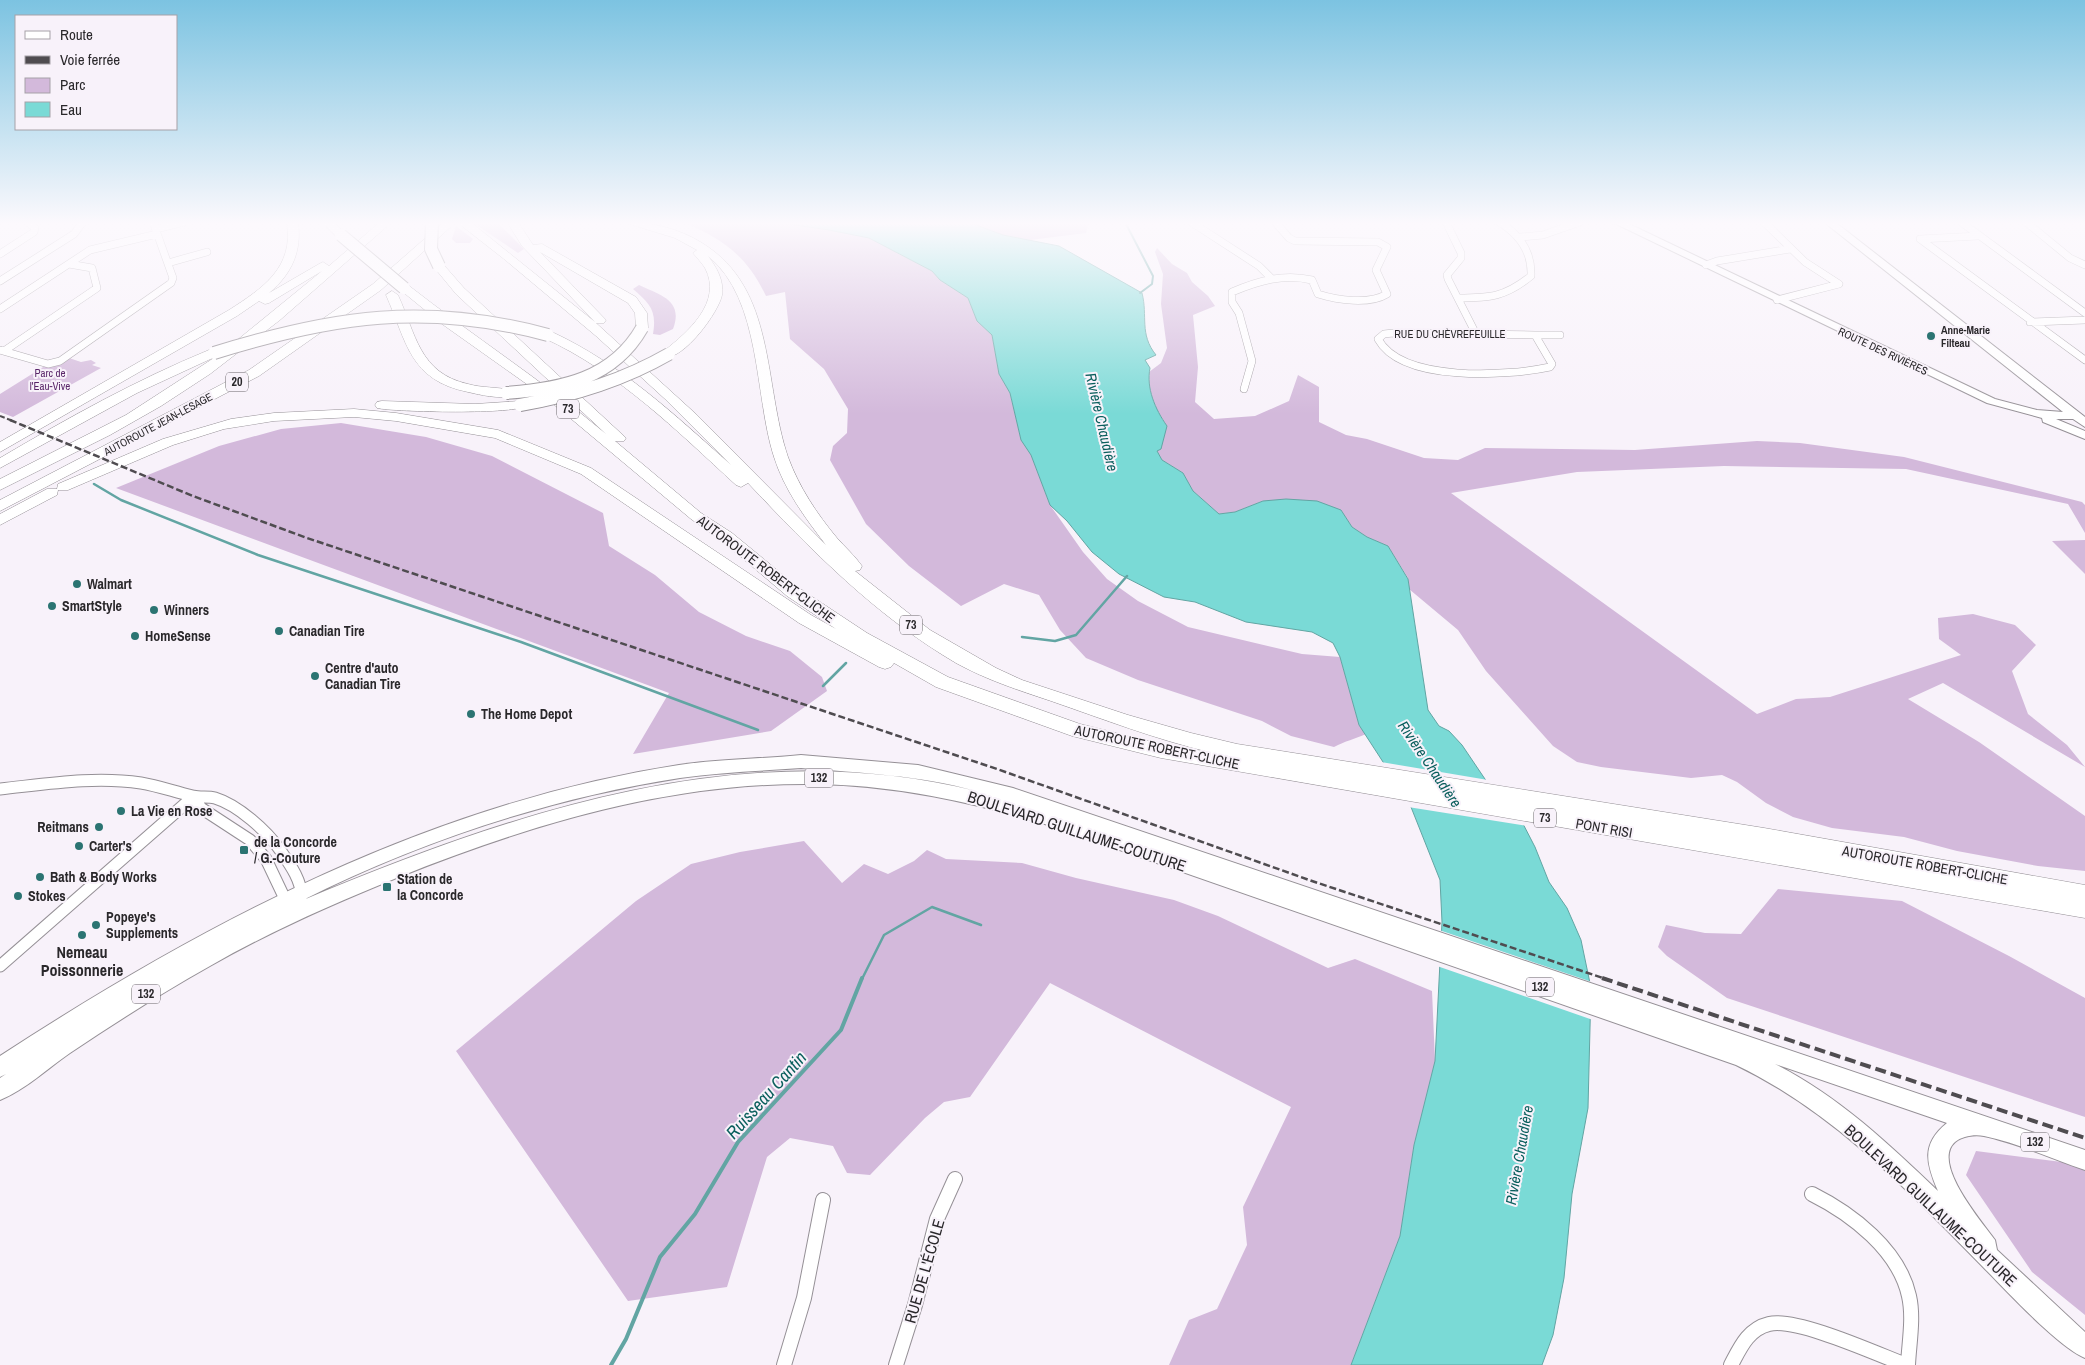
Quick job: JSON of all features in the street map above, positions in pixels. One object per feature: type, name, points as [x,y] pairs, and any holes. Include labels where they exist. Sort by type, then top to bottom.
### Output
[{"type":"highway","points":[[0,448],[240,309],[271,286]]},
{"type":"highway","points":[[159,356],[288,286]]},
{"type":"highway","name":"AUTOROUTE JEAN-LESAGE","points":[[0,485],[103,432],[204,372],[313,286]]},
{"type":"highway","name":"AUTOROUTE JEAN-LESAGE","points":[[0,506],[254,373],[380,286]]},
{"type":"highway","points":[[392,286],[398,292],[411,344],[425,366],[455,386],[470,390],[506,393],[552,387],[596,372],[626,352],[638,337],[642,328],[641,313],[632,300],[607,286]]},
{"type":"highway","points":[[456,286],[727,537]]},
{"type":"highway","name":"AUTOROUTE ROBERT-CLICHE","points":[[543,286],[669,393],[801,531],[877,599],[938,643],[1005,680],[1039,690],[1109,717],[1184,740],[1307,770]]},
{"type":"highway","points":[[567,286],[641,361],[669,393]]},
{"type":"highway","points":[[63,487],[168,442],[266,413],[336,405],[475,408],[520,405],[596,388],[635,373],[669,354],[691,337],[705,319],[716,294],[716,286]]},
{"type":"highway","points":[[740,286],[749,306],[781,457],[798,495],[828,538],[861,573],[935,631],[1039,690]]},
{"type":"highway","points":[[0,520],[218,401],[290,356],[349,312],[377,288]]},
{"type":"highway","name":"AUTOROUTE ROBERT-CLICHE","points":[[398,292],[550,394],[696,516],[727,537],[822,614],[942,682],[1078,731],[1161,751],[1307,770]]},
{"type":"highway","points":[[0,453],[124,386],[152,374],[260,339],[315,326],[388,317],[466,317],[508,323],[548,335],[572,345],[635,389],[767,504],[801,531]]},
{"type":"highway","points":[[0,464],[116,397],[160,375],[214,353]]},
{"type":"highway","points":[[220,426],[274,416],[354,413],[396,417],[498,434],[586,472],[832,636],[902,671],[942,682]]},
{"type":"highway","name":"PONT RISI","points":[[1307,770],[1764,836]]},
{"type":"highway","name":"PONT RISI","points":[[1307,770],[1782,858]]},
{"type":"highway","name":"AUTOROUTE ROBERT-CLICHE","points":[[1764,836],[2085,894]]},
{"type":"highway","name":"AUTOROUTE ROBERT-CLICHE","points":[[1782,858],[2085,909]]},
{"type":"main road","name":"ROUTE DES RIVIÈRES","points":[[1748,286],[1991,401],[2036,414],[2081,419]]},
{"type":"main road","points":[[1910,286],[2081,419]]},
{"type":"main road","points":[[2036,414],[2085,435]]},
{"type":"main road","name":"BOULEVARD GUILLAUME-COUTURE","points":[[0,1090],[124,1008],[292,905],[302,891],[439,835],[559,798],[657,775],[715,768],[800,763],[917,771],[974,783],[1740,1049],[1984,1125],[2085,1160]]},
{"type":"main road","name":"BOULEVARD GUILLAUME-COUTURE","points":[[0,1067],[104,998],[192,948],[292,905],[512,829],[636,796],[716,784],[760,779],[802,778],[880,781],[970,796],[1008,806],[1340,911]]},
{"type":"main road","name":"BOULEVARD GUILLAUME-COUTURE","points":[[1740,1049],[1798,1087],[1861,1136],[1896,1167],[2049,1317],[2085,1347]]},
{"type":"main road","points":[[1984,1125],[1956,1129],[1946,1135],[1939,1144],[1937,1162],[1946,1186],[2010,1279]]},
{"type":"street","points":[[0,309],[36,286]]},
{"type":"street","points":[[2,351],[97,288],[96,286]]},
{"type":"street","points":[[2,351],[48,364],[54,363],[167,286]]},
{"type":"street","points":[[1244,389],[1252,361],[1239,313],[1230,296],[1232,292],[1249,286]]},
{"type":"street","points":[[1314,286],[1318,294],[1327,298],[1379,298],[1387,294],[1383,286]]},
{"type":"street","points":[[1452,286],[1476,334]]},
{"type":"street","points":[[1458,298],[1497,298],[1505,296],[1518,286]]},
{"type":"street","points":[[1777,300],[1836,286]]},
{"type":"street","points":[[1982,286],[2084,359]]},
{"type":"street","points":[[2047,286],[2085,313]]},
{"type":"street","points":[[2030,322],[2085,320]]},
{"type":"street","name":"RUE DU CHÈVREFEUILLE","points":[[1536,334],[1552,364],[1542,370],[1521,371],[1424,370],[1395,354],[1379,343],[1378,339],[1384,334],[1393,333],[1536,334],[1560,335]]},
{"type":"street","points":[[0,789],[73,780],[99,779],[153,784],[193,797],[213,798],[240,812],[265,830],[282,849],[302,891]]},
{"type":"street","points":[[193,797],[201,808],[250,840],[266,859],[292,905]]},
{"type":"street","points":[[0,966],[193,797]]},
{"type":"street","name":"RUE DE L'ÉCOLE","points":[[896,1365],[915,1305],[937,1219],[955,1179]]},
{"type":"street","points":[[1731,1365],[1745,1338],[1769,1324],[1796,1325],[1907,1365],[1910,1299],[1906,1283],[1894,1264],[1856,1222],[1823,1199],[1812,1194]]},
{"type":"street","points":[[784,1365],[804,1298],[823,1200]]},
{"type":"green space","points":[[640,286],[662,296],[673,305],[676,319],[673,329],[660,335],[653,334],[654,319],[651,308],[633,289]]},
{"type":"green space","points":[[761,286],[949,286],[968,298],[977,321],[992,335],[999,374],[1010,393],[1021,440],[1031,455],[1050,505],[1083,552],[1107,579],[1138,601],[1188,627],[1302,654],[1340,657],[1359,725],[1366,734],[1334,747],[1291,736],[1262,721],[1138,680],[1086,658],[1060,630],[1039,595],[1004,584],[961,606],[909,566],[866,524],[830,460],[833,446],[847,433],[848,409],[824,369],[790,339],[785,292],[766,296]]},
{"type":"green space","points":[[1162,286],[1196,286],[1208,296],[1215,306],[1193,315],[1198,367],[1195,402],[1214,419],[1255,416],[1289,401],[1298,375],[1319,387],[1319,422],[1346,435],[1367,439],[1424,458],[1458,460],[1485,448],[1635,450],[1757,441],[1800,443],[1904,457],[2082,502],[2085,505],[2085,533],[2068,504],[1906,469],[1724,466],[1577,472],[1451,493],[1757,714],[1796,699],[1830,697],[1961,655],[1939,639],[1938,618],[1973,614],[2015,625],[2036,645],[2012,671],[2028,714],[2067,745],[2085,767],[1943,683],[1908,699],[1979,742],[2085,816],[2085,871],[2038,866],[1957,851],[1904,837],[1832,828],[1793,817],[1766,803],[1737,782],[1722,775],[1691,778],[1601,767],[1577,762],[1553,746],[1486,671],[1458,630],[1409,589],[1408,578],[1388,546],[1367,537],[1352,527],[1341,510],[1263,501],[1235,512],[1219,514],[1193,491],[1183,473],[1162,460],[1157,451],[1167,426],[1159,414],[1150,393],[1148,379],[1149,372],[1161,363],[1167,348],[1161,304]]},
{"type":"green space","name":"Parc de l'Eau-Vive","points":[[66,357],[81,362],[91,360],[96,363],[92,365],[101,368],[13,417],[0,412],[0,394],[48,364]]},
{"type":"green space","points":[[341,423],[426,437],[492,456],[603,513],[609,546],[655,575],[699,612],[746,636],[790,651],[822,677],[827,691],[771,731],[633,754],[669,693],[116,488],[219,446],[281,429]]},
{"type":"green space","points":[[2085,540],[2085,574],[2052,541]]},
{"type":"green space","points":[[804,841],[842,883],[864,864],[888,874],[914,861],[927,850],[946,859],[1022,863],[1076,878],[1174,900],[1218,916],[1328,968],[1355,959],[1432,991],[1435,1061],[1414,1145],[1400,1236],[1351,1365],[1169,1365],[1189,1320],[1217,1309],[1247,1245],[1243,1207],[1291,1107],[1050,983],[970,1097],[944,1102],[925,1118],[870,1175],[847,1173],[833,1146],[790,1138],[767,1157],[727,1287],[628,1301],[456,1051],[636,901],[691,864],[740,852]]},
{"type":"green space","points":[[1778,889],[1902,901],[2009,956],[2085,998],[2085,1117],[1727,998],[1667,956],[1658,947],[1666,925],[1705,933],[1741,934]]},
{"type":"green space","points":[[1976,1151],[2070,1163],[2085,1171],[2085,1315],[2032,1272],[1966,1175]]},
{"type":"water","name":"Rivière Chaudière","points":[[949,286],[1129,286],[1142,293],[1147,340],[1156,355],[1145,360],[1150,368],[1150,391],[1155,405],[1167,426],[1161,449],[1157,451],[1162,460],[1183,473],[1193,491],[1219,514],[1235,512],[1263,501],[1286,499],[1317,501],[1341,510],[1352,527],[1367,537],[1388,546],[1408,579],[1428,710],[1439,726],[1449,731],[1462,745],[1487,782],[1520,818],[1535,847],[1549,882],[1567,908],[1581,940],[1591,988],[1588,1108],[1572,1194],[1564,1278],[1553,1335],[1542,1365],[1351,1365],[1400,1236],[1414,1145],[1435,1061],[1442,922],[1440,880],[1409,802],[1359,725],[1340,657],[1333,643],[1312,632],[1246,622],[1195,602],[1164,597],[1119,574],[1092,552],[1067,521],[1050,505],[1031,455],[1021,440],[1010,393],[999,374],[992,335],[977,321],[968,298]]},
{"type":"pier","points":[[1381,762],[1488,780],[1506,797],[1527,826],[1408,807]]},
{"type":"pier","points":[[1439,930],[1592,982],[1593,1020],[1437,966]]},
{"type":"waterway","points":[[1140,293],[1150,286]]},
{"type":"waterway","points":[[94,484],[121,500],[258,555],[521,642],[758,730]]},
{"type":"waterway","points":[[1022,637],[1055,641],[1076,635],[1127,576]]},
{"type":"waterway","points":[[823,686],[846,663]]},
{"type":"waterway","name":"Ruisseau Cantin","points":[[862,979],[884,935],[932,907],[981,925]]},
{"type":"waterway","name":"Ruisseau Cantin","points":[[611,1365],[626,1339],[660,1257],[695,1214],[738,1142],[841,1030],[862,978]]},
{"type":"railway","points":[[0,416],[13,421]]},
{"type":"railway","points":[[10,420],[193,496],[307,538],[997,769],[1312,881],[1606,979]]},
{"type":"railway","points":[[1602,978],[2085,1138]]},
{"type":"place","name":"Anne-Marie Filteau","points":[[1931,336]]},
{"type":"place","name":"Walmart","points":[[77,584]]},
{"type":"place","name":"SmartStyle","points":[[52,606]]},
{"type":"place","name":"Winners","points":[[154,610]]},
{"type":"place","name":"Canadian Tire","points":[[279,631]]},
{"type":"place","name":"HomeSense","points":[[135,636]]},
{"type":"place","name":"Centre d'auto Canadian Tire","points":[[315,676]]},
{"type":"place","name":"The Home Depot","points":[[471,714]]},
{"type":"place","name":"La Vie en Rose","points":[[121,811]]},
{"type":"place","name":"Reitmans","points":[[99,827]]},
{"type":"place","name":"Carter's","points":[[79,846]]},
{"type":"place","name":"de la Concorde / G.-Couture","points":[[244,850]]},
{"type":"place","name":"Bath & Body Works","points":[[40,877]]},
{"type":"place","name":"Station de la Concorde","points":[[387,887]]},
{"type":"place","name":"Stokes","points":[[18,896]]},
{"type":"place","name":"Popeye's Supplements","points":[[96,925]]},
{"type":"place","name":"Nemeau Poissonnerie","points":[[82,935]]}]
